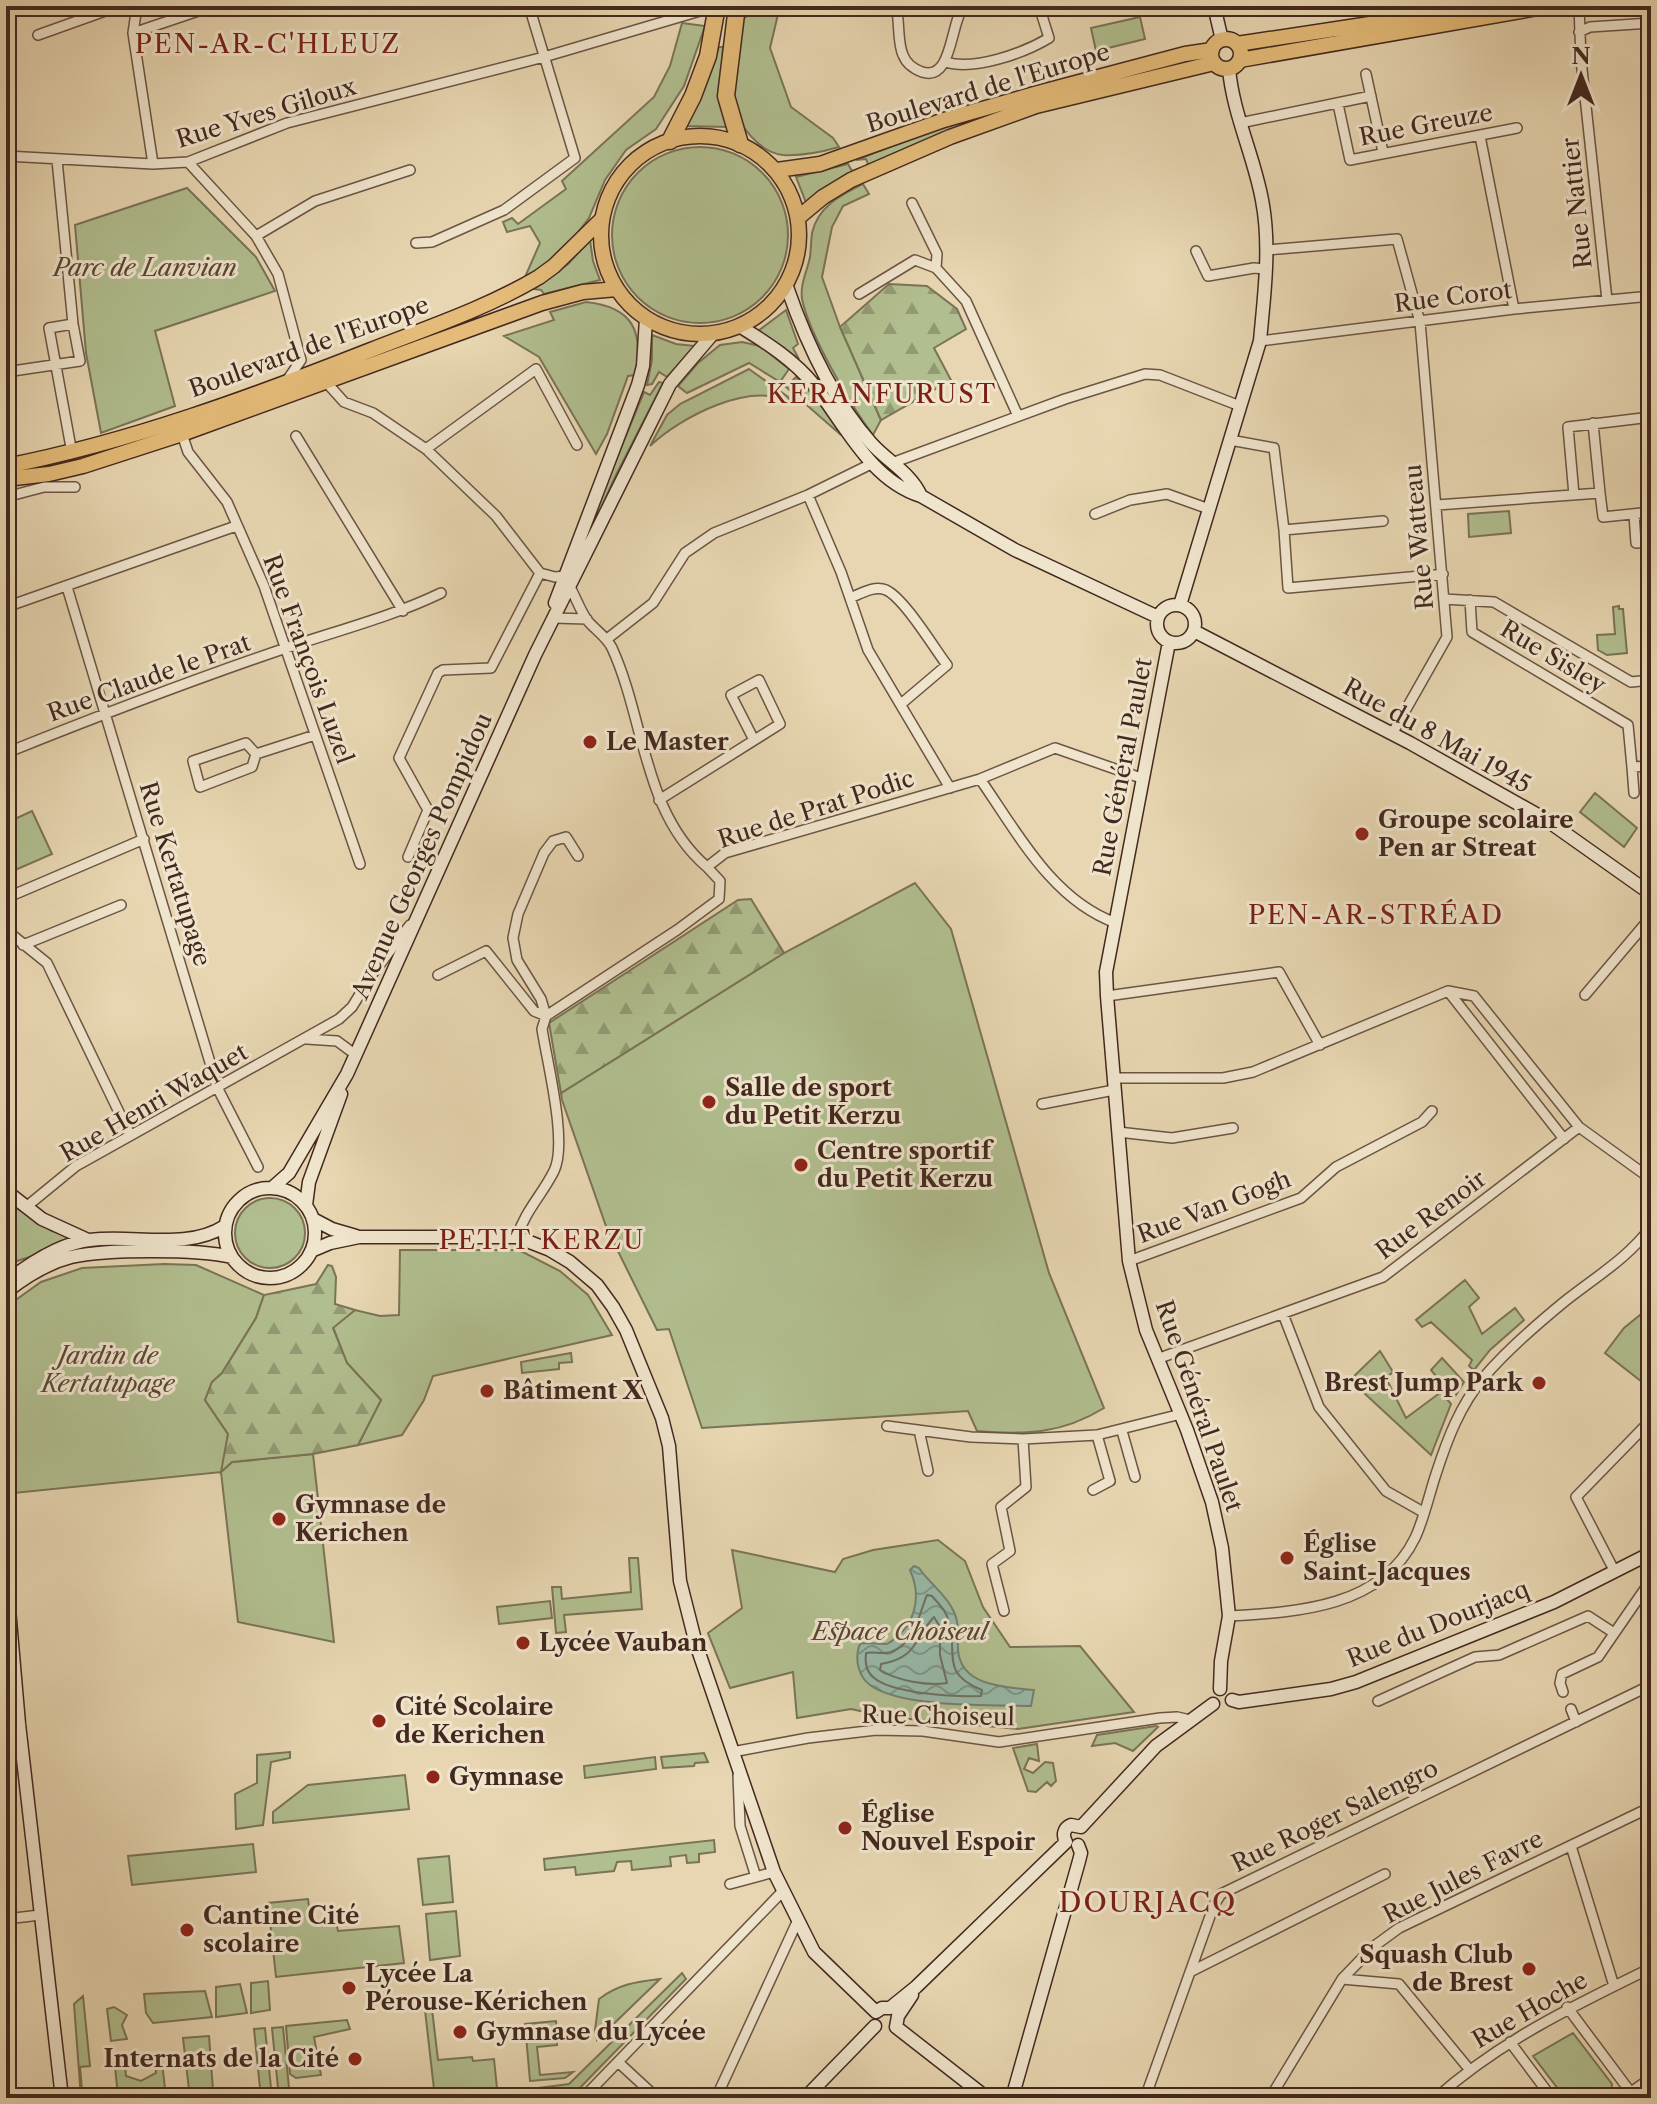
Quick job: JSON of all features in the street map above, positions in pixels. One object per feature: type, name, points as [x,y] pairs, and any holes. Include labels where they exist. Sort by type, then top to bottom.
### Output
[{"type":"highway","points":[[670,141],[693,96],[708,56],[717,6]]},
{"type":"highway","points":[[737,6],[726,96],[740,144]]},
{"type":"main road","name":"Boulevard de l'Europe","points":[[777,170],[820,164],[944,120],[1185,54],[1488,6]]},
{"type":"main road","name":"Boulevard de l'Europe","points":[[1234,64],[1446,14],[1549,6]]},
{"type":"main road","points":[[1221,49],[1241,53],[1234,64],[1221,68],[1221,49]]},
{"type":"main road","name":"Boulevard de l'Europe","points":[[799,217],[851,180],[950,137],[1036,106],[1221,49]]},
{"type":"main road","points":[[714,137],[740,144],[760,154],[777,170],[791,194],[799,217],[800,241],[796,264],[787,287],[766,310],[741,327],[711,336],[666,330],[629,305],[606,268],[601,250],[602,219],[607,197],[617,180],[646,152],[670,141],[714,137]]},
{"type":"main road","name":"Boulevard de l'Europe","points":[[6,466],[72,453],[285,383],[328,381],[424,330],[524,286],[554,266],[602,219]]},
{"type":"main road","name":"Boulevard de l'Europe","points":[[6,479],[83,466],[182,434],[542,303],[583,292],[617,289]]},
{"type":"street","points":[[38,35],[119,6]]},
{"type":"street","points":[[137,6],[133,33],[153,164]]},
{"type":"street","points":[[133,33],[213,6]]},
{"type":"street","points":[[416,243],[432,242],[504,210],[575,158],[529,6]]},
{"type":"street","name":"Rue Yves Giloux","points":[[6,156],[153,164],[188,162],[287,123],[544,57],[717,6]]},
{"type":"street","points":[[896,6],[903,55],[912,67],[925,73],[937,70],[946,62],[957,15],[964,6]]},
{"type":"street","points":[[946,62],[960,66],[1028,50],[1049,38],[1039,6]]},
{"type":"street","points":[[1214,6],[1221,49]]},
{"type":"street","name":"Rue Nattier","points":[[1579,6],[1579,32],[1607,300]]},
{"type":"street","points":[[1579,32],[1590,27],[1651,23]]},
{"type":"street","points":[[1180,605],[1260,341],[1266,250],[1262,199],[1240,123],[1234,64]]},
{"type":"street","points":[[1366,74],[1383,152]]},
{"type":"street","points":[[1240,123],[1371,96]]},
{"type":"street","name":"Rue Greuze","points":[[1338,104],[1350,160],[1517,128]]},
{"type":"street","points":[[1480,136],[1514,309]]},
{"type":"street","points":[[6,372],[80,361],[73,324],[57,160]]},
{"type":"street","points":[[188,162],[256,236],[278,274],[301,360],[328,381],[344,402],[373,413],[426,449],[496,516],[540,573],[568,581],[587,619],[607,639],[637,717],[659,800],[672,827],[707,867]]},
{"type":"street","points":[[256,236],[315,201],[410,170]]},
{"type":"street","points":[[912,203],[937,254],[936,268]]},
{"type":"street","name":"Rue Watteau","points":[[1266,250],[1397,239],[1420,322],[1447,637],[1392,734]]},
{"type":"street","points":[[1196,251],[1208,276],[1265,269]]},
{"type":"street","points":[[859,294],[915,260],[936,268],[966,301],[1018,416]]},
{"type":"street","points":[[787,287],[824,374],[871,443],[915,483],[921,496]]},
{"type":"street","name":"Rue Corot","points":[[1260,341],[1514,309],[1651,296]]},
{"type":"street","name":"Avenue Georges Pompidou","points":[[535,655],[554,618],[638,385],[643,366],[646,319]]},
{"type":"street","points":[[72,453],[49,328],[73,324]]},
{"type":"street","points":[[741,327],[774,348],[813,383],[860,451],[907,491],[1015,550],[1158,617]]},
{"type":"street","name":"Avenue Georges Pompidou","points":[[272,1188],[289,1173],[347,1074],[568,581],[670,384],[711,336]]},
{"type":"street","points":[[285,383],[301,360]]},
{"type":"street","points":[[426,449],[536,369],[577,445]]},
{"type":"street","points":[[892,463],[1018,416],[1145,374],[1160,375],[1240,406]]},
{"type":"street","points":[[1574,495],[1568,427],[1651,417]]},
{"type":"street","points":[[1593,423],[1603,517],[1651,512]]},
{"type":"street","name":"Rue François Luzel","points":[[182,434],[188,452],[227,502],[264,586],[360,864]]},
{"type":"street","points":[[296,436],[403,611]]},
{"type":"street","points":[[1230,440],[1274,448],[1288,588],[1443,574]]},
{"type":"street","points":[[607,639],[653,603],[685,553],[716,531],[808,495],[873,463]]},
{"type":"street","points":[[6,497],[44,487],[75,487]]},
{"type":"street","points":[[1437,505],[1600,493]]},
{"type":"street","points":[[1095,514],[1130,500],[1167,494],[1209,509]]},
{"type":"street","points":[[808,495],[841,572],[868,650],[950,788]]},
{"type":"street","points":[[1634,514],[1636,543],[1651,542]]},
{"type":"street","points":[[1284,530],[1383,521]]},
{"type":"street","points":[[6,607],[236,526]]},
{"type":"street","name":"Avenue Georges Pompidou","points":[[408,857],[428,810],[399,758],[438,673],[443,670],[491,668],[540,573]]},
{"type":"street","name":"Rue Kertatupage","points":[[67,587],[218,1089],[258,1167]]},
{"type":"street","points":[[850,598],[873,589],[886,590],[905,607],[947,665],[901,704]]},
{"type":"street","name":"Rue Claude le Prat","points":[[6,753],[105,713],[287,648],[403,611],[441,593]]},
{"type":"street","points":[[1444,599],[1494,602],[1631,682],[1651,680]]},
{"type":"street","name":"Rue Sisley","points":[[1470,600],[1472,632],[1628,725],[1632,767]]},
{"type":"street","points":[[1180,605],[1193,615],[1194,631],[1184,641],[1169,642],[1159,632],[1158,617],[1167,607],[1180,605]]},
{"type":"street","points":[[554,618],[587,619]]},
{"type":"street","name":"Rue du 8 Mai 1945","points":[[1194,631],[1392,734],[1545,819],[1651,894]]},
{"type":"street","name":"Rue Général Paulet","points":[[1169,642],[1106,972],[1107,996],[1129,1261],[1146,1330],[1181,1414],[1212,1502],[1222,1548],[1229,1616],[1221,1661],[1220,1689]]},
{"type":"street","points":[[659,800],[780,724],[759,680],[731,695],[754,740]]},
{"type":"street","points":[[256,754],[315,735]]},
{"type":"street","points":[[246,743],[256,754],[252,767],[200,787],[193,761],[246,743]]},
{"type":"street","name":"Rue de Prat Podic","points":[[546,1016],[719,899],[720,881],[707,867],[725,853],[980,779],[1055,748],[1144,779]]},
{"type":"street","points":[[1634,793],[1632,767],[1651,766]]},
{"type":"street","points":[[980,779],[1041,867],[1092,914],[1116,923]]},
{"type":"street","points":[[517,1237],[526,1212],[555,1169],[559,1141],[542,1029],[546,1016],[541,999],[517,960],[513,938],[518,914],[544,853],[553,841],[566,837],[578,856]]},
{"type":"street","points":[[6,898],[144,839]]},
{"type":"street","points":[[23,945],[121,905]]},
{"type":"street","name":"Rue Henri Waquet","points":[[26,1207],[76,1166],[339,1019],[352,1007],[373,973],[423,908]]},
{"type":"street","points":[[1585,995],[1651,917]]},
{"type":"street","points":[[6,930],[47,963],[130,1135]]},
{"type":"street","points":[[438,975],[486,951],[534,1011],[546,1016]]},
{"type":"street","points":[[1107,996],[1279,972],[1320,1045]]},
{"type":"street","points":[[1448,991],[1564,1139]]},
{"type":"street","points":[[1042,1104],[1114,1084],[1223,1078],[1278,1064],[1448,991],[1474,996],[1579,1127],[1651,1179]]},
{"type":"street","points":[[337,1041],[339,1019]]},
{"type":"street","points":[[307,1039],[337,1041],[356,1055]]},
{"type":"street","name":"Avenue Georges Pompidou","points":[[306,1205],[309,1182],[347,1074]]},
{"type":"street","name":"Rue Van Gogh","points":[[1129,1261],[1301,1198],[1336,1167],[1422,1122],[1432,1111]]},
{"type":"street","name":"Rue Renoir","points":[[1157,1359],[1383,1277],[1579,1127]]},
{"type":"street","points":[[1118,1132],[1172,1138],[1233,1128]]},
{"type":"street","points":[[261,1188],[272,1188],[291,1193],[306,1205],[313,1219],[315,1236],[311,1251],[296,1270],[274,1278],[250,1273],[232,1257],[227,1248],[225,1226],[241,1198],[261,1188]]},
{"type":"street","points":[[6,1191],[42,1219],[88,1240]]},
{"type":"street","points":[[313,1219],[359,1237]]},
{"type":"street","points":[[7,1285],[56,1251],[88,1240],[204,1237],[225,1226]]},
{"type":"street","points":[[1229,1616],[1337,1602],[1364,1592],[1384,1578],[1415,1538],[1450,1431],[1482,1379],[1563,1303],[1635,1249],[1651,1227]]},
{"type":"street","points":[[311,1251],[359,1237],[517,1237],[550,1250],[583,1272],[613,1307],[626,1330],[662,1418],[669,1446],[680,1581],[690,1624],[774,1872],[814,1952],[876,2012]]},
{"type":"street","points":[[7,1285],[73,1257],[107,1253],[196,1253],[232,1257]]},
{"type":"street","points":[[1283,1314],[1319,1407],[1386,1491],[1423,1512]]},
{"type":"street","points":[[887,1426],[971,1437],[1023,1439],[1097,1435],[1181,1414]]},
{"type":"street","points":[[1615,1572],[1576,1497],[1651,1420]]},
{"type":"street","points":[[919,1430],[928,1471]]},
{"type":"street","points":[[1122,1431],[1135,1477]]},
{"type":"street","points":[[1093,1490],[1110,1481],[1097,1435]]},
{"type":"street","points":[[1004,1611],[992,1564],[1010,1551],[1001,1507],[1026,1487],[1023,1439]]},
{"type":"street","name":"Rue du Dourjacq","points":[[1232,1700],[1239,1702],[1331,1689],[1356,1682],[1554,1602],[1651,1553]]},
{"type":"street","points":[[6,1574],[40,1915],[62,2098]]},
{"type":"street","points":[[1563,1692],[1560,1683],[1562,1674],[1598,1657],[1651,1580]]},
{"type":"street","name":"Rue du Dourjacq","points":[[1378,1701],[1475,1657],[1499,1655],[1588,1616],[1614,1633]]},
{"type":"street","name":"Rue Roger Salengro","points":[[1145,2098],[1214,1905],[1221,1894],[1649,1686]]},
{"type":"street","points":[[1220,1689],[1226,1690],[1232,1700],[1224,1708],[1213,1704],[1213,1695],[1220,1689]]},
{"type":"street","points":[[987,2098],[894,2017],[882,2008],[876,2012],[875,2026],[881,2031],[889,2031],[894,2017],[916,1987],[1072,1843],[1084,1838],[1081,1827],[1156,1746],[1213,1704]]},
{"type":"street","points":[[1571,1709],[1576,1722]]},
{"type":"street","name":"Rue Choiseul","points":[[732,1752],[876,1730],[923,1731],[999,1742],[1177,1717],[1190,1720]]},
{"type":"street","points":[[737,1765],[740,1826],[756,1877]]},
{"type":"street","name":"Rue Jules Favre","points":[[1270,2098],[1342,1979],[1373,1947],[1399,1928],[1651,1807]]},
{"type":"street","points":[[1012,2098],[1081,1853],[1072,1843]]},
{"type":"street","points":[[1571,1846],[1614,1986]]},
{"type":"street","points":[[730,1884],[774,1872]]},
{"type":"street","points":[[1192,1971],[1385,1874]]},
{"type":"street","points":[[583,2098],[782,1892]]},
{"type":"street","points":[[6,1919],[40,1915]]},
{"type":"street","points":[[716,2098],[797,1922]]},
{"type":"street","name":"Rue Hoche","points":[[1436,2098],[1469,2069],[1567,2007],[1651,1968]]},
{"type":"street","points":[[1342,1979],[1399,1984],[1469,2069]]},
{"type":"street","points":[[1567,2007],[1629,2096],[1651,2078]]},
{"type":"street","points":[[805,2098],[875,2026]]},
{"type":"street","points":[[1510,2042],[1552,2098]]},
{"type":"street","points":[[618,2062],[657,2098]]},
{"type":"green space","points":[[769,6],[780,6],[770,48],[791,107],[833,138],[839,147],[804,154],[775,153],[752,137],[736,113],[733,87],[743,18]]},
{"type":"green space","points":[[1140,17],[1145,39],[1096,51],[1091,28]]},
{"type":"green space","points":[[682,23],[705,26],[684,86],[656,129],[626,150],[605,180],[589,218],[565,249],[525,277],[540,243],[530,226],[507,232],[503,222],[512,218],[518,224],[566,189],[562,181],[654,97],[670,66]]},
{"type":"green space","points":[[719,47],[723,47],[720,102],[727,127],[684,126],[709,76]]},
{"type":"green space","points":[[1004,106],[1006,110],[869,167],[866,159],[856,160],[959,120]]},
{"type":"green space","points":[[700,147],[734,154],[762,173],[781,201],[788,235],[781,269],[762,297],[734,316],[700,323],[666,316],[638,297],[619,269],[612,235],[619,201],[638,173],[666,154]]},
{"type":"green space","points":[[848,164],[852,171],[860,168],[861,171],[807,205],[796,177]]},
{"type":"green space","points":[[863,184],[869,194],[843,206],[832,227],[822,277],[840,327],[881,420],[873,435],[822,350],[802,299],[812,233],[819,216],[839,197]]},
{"type":"green space","name":"Parc de Lanvian","points":[[187,188],[256,257],[275,291],[155,331],[175,406],[101,433],[86,353],[75,225]]},
{"type":"green space","points":[[590,240],[600,280],[544,294],[534,289],[568,264]]},
{"type":"green space","points":[[889,284],[927,286],[957,309],[966,329],[934,348],[951,380],[881,420],[840,327]]},
{"type":"green space","points":[[586,302],[615,309],[625,316],[632,324],[638,346],[635,375],[628,376],[607,434],[596,454],[539,357],[504,336],[554,320],[550,312]]},
{"type":"green space","points":[[786,310],[798,344],[793,348],[799,359],[758,331]]},
{"type":"green space","points":[[652,335],[676,344],[695,346],[667,377],[659,372],[652,384],[647,385],[652,360]]},
{"type":"green space","points":[[742,342],[760,346],[789,369],[780,382],[749,363],[687,393],[678,386],[698,363],[720,345]]},
{"type":"green space","points":[[749,369],[788,397],[790,402],[755,396],[716,405],[679,424],[650,446],[667,415],[680,404]]},
{"type":"green space","points":[[796,377],[818,401],[841,435],[786,387]]},
{"type":"green space","points":[[659,382],[663,383],[616,475],[549,622],[644,392],[650,395]]},
{"type":"green space","points":[[1509,511],[1511,533],[1469,537],[1468,514]]},
{"type":"green space","points":[[1613,607],[1623,609],[1627,653],[1607,655],[1598,650],[1597,635],[1615,634]]},
{"type":"green space","points":[[1595,793],[1637,828],[1624,847],[1580,812]]},
{"type":"green space","points":[[32,811],[52,854],[6,874],[6,823]]},
{"type":"green space","name":"Centre sportif du Petit Kerzu","points":[[915,883],[951,929],[1049,1273],[1104,1408],[1058,1428],[1011,1433],[977,1431],[968,1411],[702,1428],[669,1329],[657,1330],[607,1229],[561,1093],[784,953]]},
{"type":"green space","points":[[751,899],[784,953],[561,1093],[549,1023],[738,900]]},
{"type":"green space","points":[[263,1198],[277,1198],[299,1213],[305,1233],[303,1246],[295,1258],[277,1268],[263,1268],[241,1253],[235,1240],[235,1226],[250,1204]]},
{"type":"green space","points":[[6,1201],[52,1231],[75,1237],[45,1252],[11,1263],[6,1268]]},
{"type":"green space","points":[[400,1250],[519,1250],[560,1271],[588,1295],[612,1335],[433,1376],[424,1400],[402,1435],[358,1445],[381,1400],[347,1363],[333,1327],[355,1310],[380,1316],[399,1315]]},
{"type":"green space","name":"Jardin de Kertatupage","points":[[196,1265],[264,1295],[256,1318],[222,1373],[212,1382],[205,1400],[228,1434],[222,1471],[232,1462],[313,1454],[334,1642],[238,1622],[221,1472],[14,1493],[6,1426],[6,1307],[41,1282],[82,1268]]},
{"type":"green space","points":[[328,1265],[332,1266],[336,1277],[335,1304],[355,1310],[333,1328],[347,1363],[381,1400],[358,1445],[313,1454],[232,1462],[221,1472],[228,1434],[205,1400],[212,1382],[222,1373],[256,1318],[264,1295],[316,1284]]},
{"type":"green space","points":[[1465,1280],[1479,1298],[1469,1307],[1482,1334],[1515,1308],[1524,1320],[1490,1350],[1474,1370],[1469,1366],[1472,1360],[1431,1322],[1422,1327],[1416,1320]]},
{"type":"green space","points":[[1651,1306],[1651,1389],[1605,1353],[1624,1328]]},
{"type":"green space","points":[[1380,1351],[1393,1372],[1386,1378],[1406,1418],[1441,1392],[1451,1404],[1431,1455],[1350,1380]]},
{"type":"green space","points":[[571,1353],[572,1362],[559,1363],[559,1369],[522,1373],[521,1362]]},
{"type":"green space","points":[[1442,1358],[1464,1382],[1454,1398],[1431,1370]]},
{"type":"green space","name":"Espace Choiseul","points":[[938,1540],[965,1561],[983,1607],[1010,1647],[1080,1646],[1134,1712],[1018,1729],[888,1717],[851,1709],[797,1718],[793,1672],[730,1688],[708,1633],[742,1608],[732,1550],[835,1572],[843,1559],[873,1550]]},
{"type":"green space","points":[[629,1558],[638,1558],[642,1609],[564,1615],[566,1632],[556,1633],[552,1587],[561,1587],[562,1599],[631,1592]]},
{"type":"green space","points":[[550,1601],[552,1618],[499,1624],[497,1607]]},
{"type":"green space","points":[[1156,1726],[1133,1751],[1115,1743],[1092,1746],[1097,1735]]},
{"type":"green space","points":[[1037,1744],[1039,1761],[1029,1758],[1024,1769],[1033,1773],[1045,1762],[1053,1763],[1056,1781],[1051,1786],[1047,1782],[1036,1792],[1028,1791],[1013,1748]]},
{"type":"green space","points":[[290,1752],[290,1758],[271,1762],[263,1825],[236,1829],[235,1794],[257,1783],[257,1755]]},
{"type":"green space","points":[[704,1753],[708,1762],[663,1768],[661,1757]]},
{"type":"green space","points":[[655,1757],[656,1769],[585,1778],[584,1766]]},
{"type":"green space","points":[[405,1775],[409,1809],[273,1823],[273,1812],[308,1785]]},
{"type":"green space","points":[[714,1840],[715,1852],[699,1854],[699,1862],[687,1863],[686,1855],[670,1857],[671,1866],[632,1870],[631,1861],[617,1862],[614,1871],[576,1875],[575,1867],[545,1870],[544,1859]]},
{"type":"green space","points":[[253,1844],[256,1872],[132,1885],[128,1856]]},
{"type":"green space","points":[[449,1856],[453,1902],[423,1905],[418,1859]]},
{"type":"green space","points":[[308,1899],[310,1915],[317,1920],[317,1924],[336,1922],[338,1931],[399,1926],[404,1963],[276,1977],[268,1903]]},
{"type":"green space","points":[[456,1911],[460,1956],[430,1960],[426,1914]]},
{"type":"green space","points":[[682,1973],[686,1979],[570,2098],[529,2098],[531,2089],[569,2084]]},
{"type":"green space","points":[[660,1979],[597,2040],[595,2030],[599,1999],[621,1987]]},
{"type":"green space","points":[[268,1981],[270,2010],[251,2013],[251,1983]]},
{"type":"green space","points":[[240,1984],[247,2013],[216,2017],[216,1987]]},
{"type":"green space","points":[[205,1991],[212,2017],[153,2023],[146,2013],[144,1994]]},
{"type":"green space","points":[[83,1996],[90,2066],[80,2067],[82,2090],[92,2089],[93,2098],[81,2098],[74,2004]]},
{"type":"green space","points":[[114,2007],[127,2015],[122,2025],[127,2039],[111,2041],[107,2009]]},
{"type":"green space","points":[[432,2009],[438,2060],[494,2059],[498,2098],[435,2098],[425,2010]]},
{"type":"green space","points":[[347,2020],[350,2029],[314,2037],[321,2075],[296,2078],[290,2074],[286,2026]]},
{"type":"green space","points":[[556,2021],[557,2045],[537,2047],[540,2075],[573,2072],[565,2078],[530,2081],[525,2024]]},
{"type":"green space","points":[[283,2027],[290,2098],[279,2098],[272,2028]]},
{"type":"green space","points":[[265,2028],[272,2098],[261,2098],[254,2029]]},
{"type":"green space","points":[[1573,2033],[1612,2084],[1611,2093],[1604,2098],[1565,2098],[1533,2056]]},
{"type":"green space","points":[[209,2036],[213,2090],[208,2098],[190,2098],[183,2038]]},
{"type":"green space","points":[[155,2062],[162,2062],[166,2098],[109,2098],[118,2096],[115,2067],[125,2066],[126,2076],[141,2081],[156,2073]]},
{"type":"water","points":[[914,1566],[951,1606],[957,1621],[958,1650],[967,1671],[987,1683],[1034,1690],[1031,1706],[972,1705],[903,1698],[884,1692],[866,1681],[858,1667],[859,1646],[862,1643],[887,1644],[904,1630],[916,1602],[910,1570]]},
{"type":"place","name":"Le Master","points":[[590,742]]},
{"type":"place","name":"Groupe scolaire Pen ar Streat","points":[[1362,834]]},
{"type":"place","name":"Salle de sport du Petit Kerzu","points":[[709,1102]]},
{"type":"place","name":"Centre sportif du Petit Kerzu","points":[[801,1165]]},
{"type":"place","name":"Brest Jump Park","points":[[1539,1383]]},
{"type":"place","name":"Bâtiment X","points":[[487,1391]]},
{"type":"place","name":"Gymnase de Kerichen","points":[[279,1519]]},
{"type":"place","name":"Église Saint-Jacques","points":[[1287,1558]]},
{"type":"place","name":"Lycée Vauban","points":[[523,1643]]},
{"type":"place","name":"Cité Scolaire de Kerichen","points":[[379,1721]]},
{"type":"place","name":"Gymnase","points":[[433,1777]]},
{"type":"place","name":"Église Nouvel Espoir","points":[[845,1828]]},
{"type":"place","name":"Cantine Cité scolaire","points":[[187,1930]]},
{"type":"place","name":"Squash Club de Brest","points":[[1529,1969]]},
{"type":"place","name":"Lycée La Pérouse-Kérichen","points":[[349,1988]]},
{"type":"place","name":"Gymnase du Lycée","points":[[460,2032]]},
{"type":"place","name":"Internats de la Cité","points":[[355,2059]]},
{"type":"district","name":"PEN-AR-C'HLEUZ","points":[[268,44]]},
{"type":"district","name":"KERANFURUST","points":[[882,394]]},
{"type":"district","name":"PEN-AR-STRÉAD","points":[[1376,915]]},
{"type":"district","name":"PETIT KERZU","points":[[542,1240]]},
{"type":"district","name":"DOURJACQ","points":[[1148,1902]]}]
